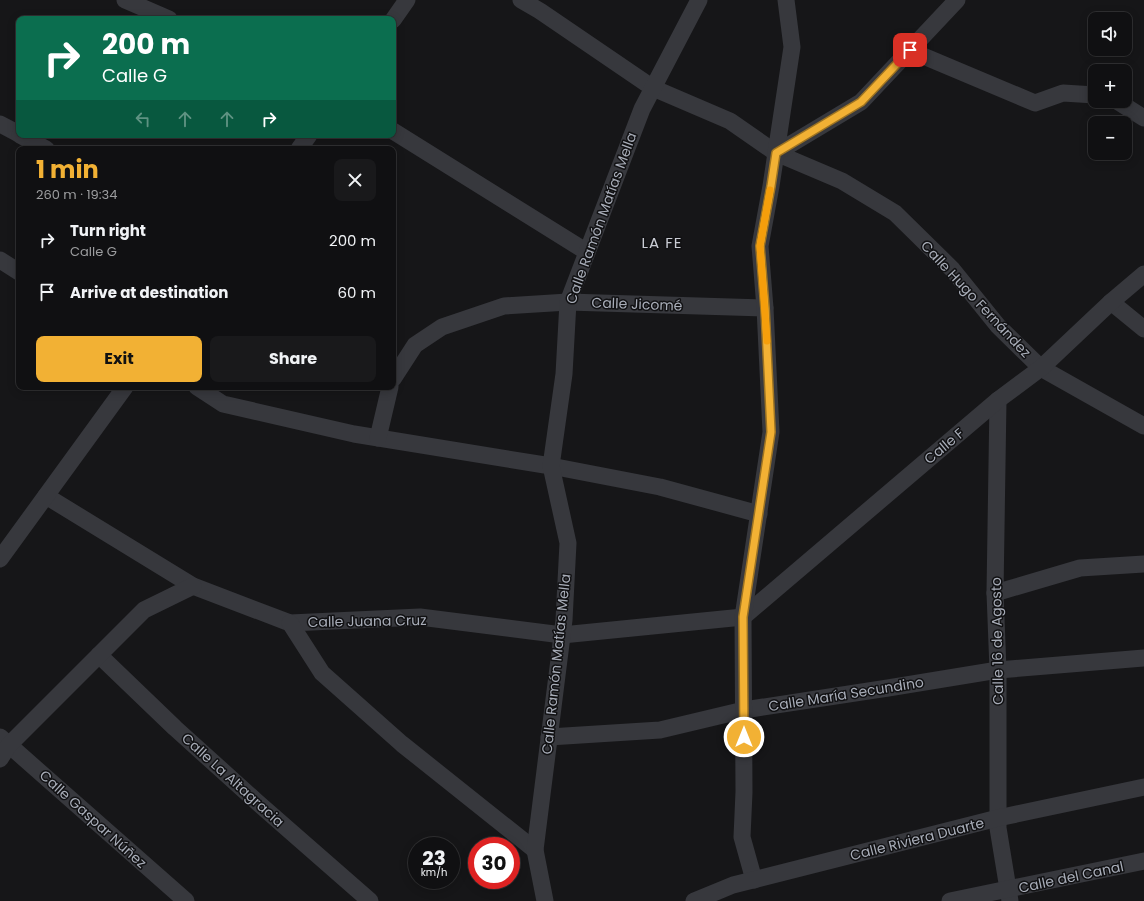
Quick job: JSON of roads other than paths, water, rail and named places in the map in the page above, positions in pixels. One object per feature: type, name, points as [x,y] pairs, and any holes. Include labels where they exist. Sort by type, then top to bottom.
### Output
[{"type":"street","points":[[125,0],[162,16]]},
{"type":"street","points":[[396,16],[407,0]]},
{"type":"street","name":"Calle Hugo Fernández","points":[[521,0],[540,11],[653,88],[730,121],[776,153],[842,182],[895,213],[952,269],[998,326],[1041,368],[1144,426]]},
{"type":"street","name":"Calle Ramón Matías Mella","points":[[545,901],[535,850],[564,620],[568,543],[551,466],[564,374],[568,302],[642,108],[699,0]]},
{"type":"street","points":[[754,880],[742,837],[744,792],[743,617],[771,432],[765,308],[760,246],[771,186],[792,47],[786,0]]},
{"type":"street","points":[[776,153],[861,102],[957,0]]},
{"type":"street","points":[[910,50],[1035,103],[1063,93],[1088,95]]},
{"type":"street","points":[[1128,108],[1144,118]]},
{"type":"street","points":[[0,124],[16,133]]},
{"type":"street","points":[[396,133],[587,252]]},
{"type":"street","points":[[26,138],[40,146]]},
{"type":"street","points":[[0,260],[16,270]]},
{"type":"street","name":"Calle F","points":[[743,617],[998,400],[1041,368],[1111,302],[1144,274]]},
{"type":"street","name":"Calle Jicomé","points":[[396,374],[415,345],[442,327],[504,306],[568,302],[765,308]]},
{"type":"street","points":[[1111,302],[1144,329]]},
{"type":"street","points":[[0,559],[123,390]]},
{"type":"street","points":[[202,390],[223,404],[354,434],[551,466],[660,487],[759,514]]},
{"type":"street","points":[[378,438],[389,390]]},
{"type":"street","name":"Calle 16 de Agosto","points":[[998,400],[995,592],[998,670],[998,823],[1008,890]]},
{"type":"street","name":"Calle Juana Cruz","points":[[46,496],[193,586],[290,623],[420,618],[562,635],[743,617]]},
{"type":"street","points":[[995,592],[1080,568],[1144,564]]},
{"type":"street","points":[[0,759],[5,741],[99,655],[144,610],[193,586]]},
{"type":"street","points":[[290,623],[322,673],[402,744],[535,850]]},
{"type":"street","name":"Calle La Altagracia","points":[[99,655],[192,744],[370,901]]},
{"type":"street","name":"Calle María Secundino","points":[[549,737],[660,730],[744,710],[998,670],[1144,658]]},
{"type":"street","name":"Calle Gaspar Núñez","points":[[5,741],[186,901]]},
{"type":"street","name":"Calle Riviera Duarte","points":[[694,901],[733,885],[1144,787]]},
{"type":"street","name":"Calle del Canal","points":[[950,901],[1144,862]]},
{"type":"district","name":"LA FE","points":[[662,242]]}]
